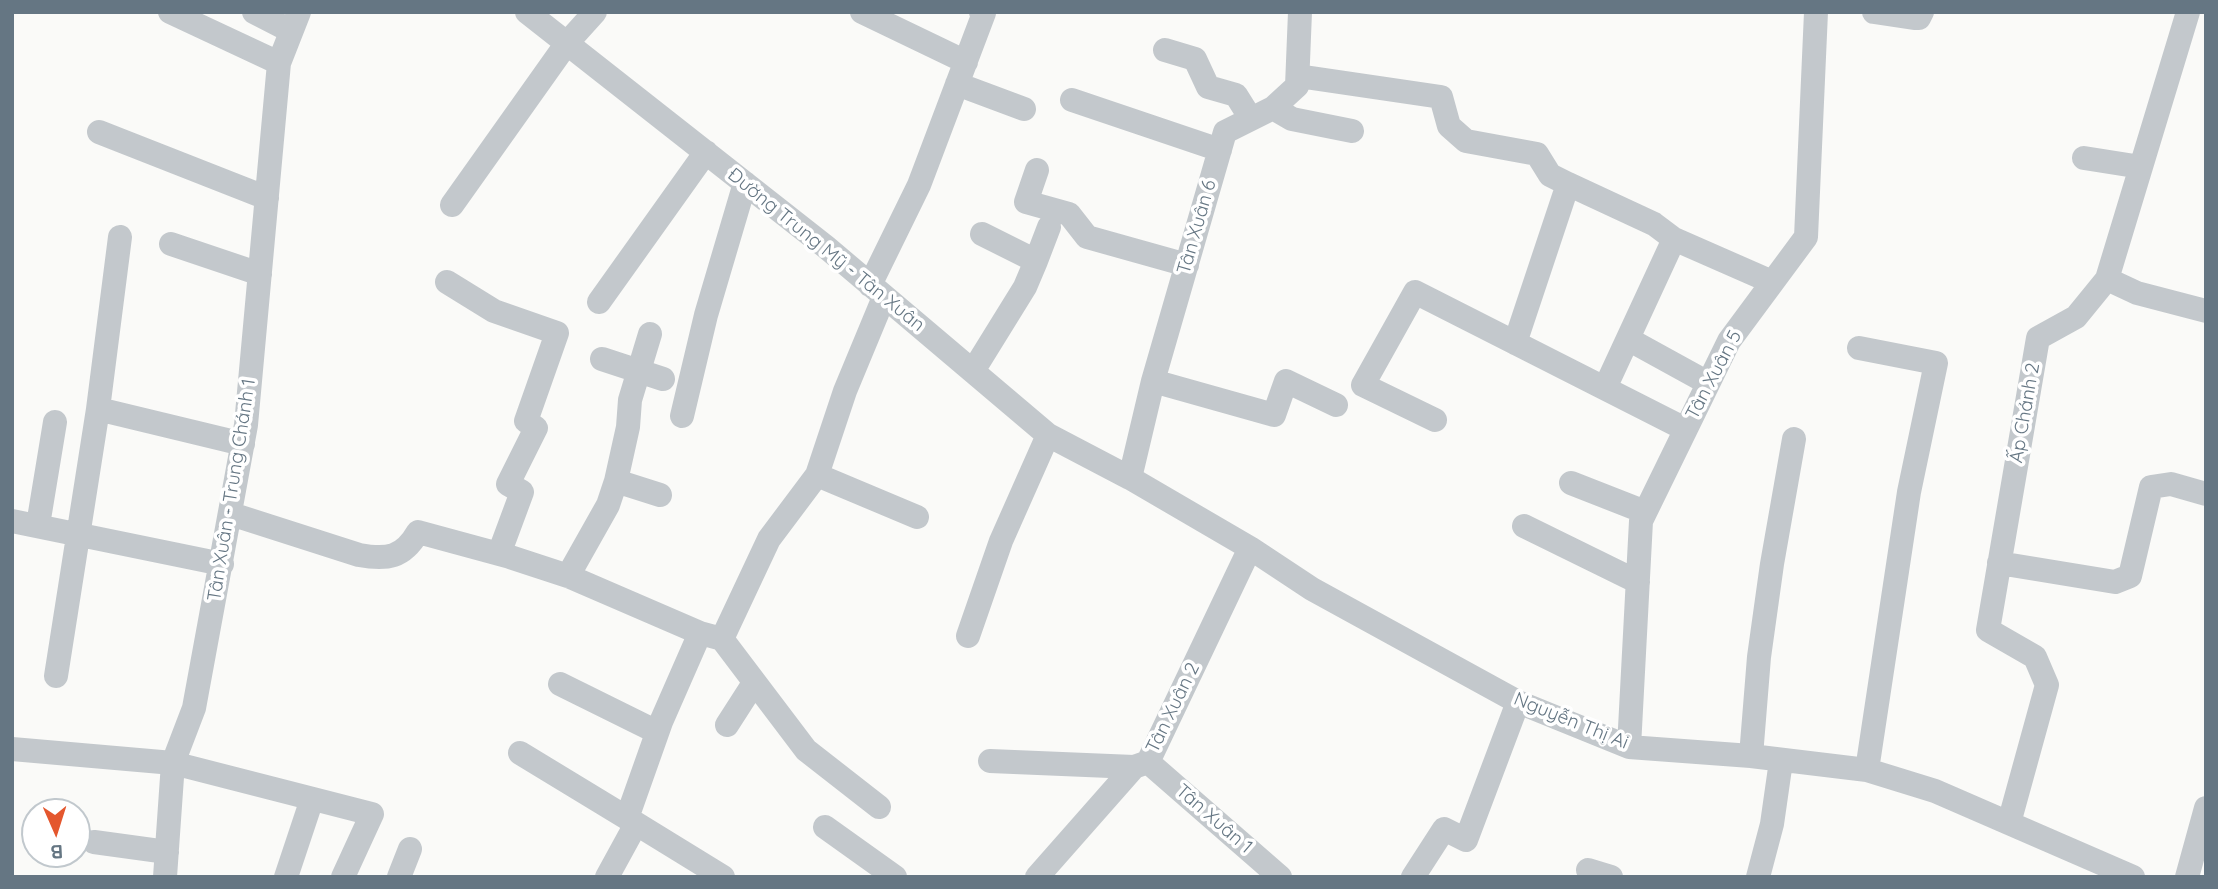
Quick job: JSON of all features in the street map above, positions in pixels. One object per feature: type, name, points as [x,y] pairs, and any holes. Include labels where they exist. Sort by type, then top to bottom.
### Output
[{"type":"street","points":[[170,12],[279,63]]},
{"type":"street","points":[[254,12],[295,21]]},
{"type":"street","name":"Đường Trung Mỹ - Tân Xuân","points":[[527,12],[745,183],[1048,435],[1130,478]]},
{"type":"street","points":[[452,205],[567,43],[595,12]]},
{"type":"street","points":[[862,12],[1024,109]]},
{"type":"street","points":[[607,877],[631,821],[657,732],[769,540],[817,475],[877,291],[962,73],[984,13],[981,12]]},
{"type":"street","points":[[1300,12],[1298,76],[1441,97],[1449,127],[1466,141],[1537,154],[1550,175],[1654,224],[1674,239],[1772,282]]},
{"type":"street","name":"Tân Xuân 5","points":[[1629,747],[1641,521],[1728,341],[1806,237],[1816,12]]},
{"type":"street","points":[[1874,12],[1919,18],[1922,12]]},
{"type":"street","name":"Ấp Chánh 2","points":[[2009,822],[2047,685],[2035,656],[1988,630],[2038,338],[2076,317],[2107,279],[2188,12]]},
{"type":"street","name":"Tân Xuân - Trung Chánh 1","points":[[165,877],[173,763],[194,708],[243,443],[279,63],[295,21]]},
{"type":"street","points":[[1166,50],[1195,60],[1208,87],[1236,95],[1251,119]]},
{"type":"street","name":"Tân Xuân 6","points":[[1130,478],[1153,381],[1225,132],[1273,108],[1297,86],[1298,76]]},
{"type":"street","points":[[1072,100],[1220,150]]},
{"type":"street","points":[[1273,108],[1292,119],[1352,131]]},
{"type":"street","points":[[99,132],[267,198]]},
{"type":"street","points":[[599,302],[706,152]]},
{"type":"street","points":[[2084,158],[2141,167]]},
{"type":"street","points":[[1037,170],[1026,202],[1069,214],[1087,237],[1187,265]]},
{"type":"street","points":[[682,416],[706,315],[745,183]]},
{"type":"street","points":[[1514,342],[1569,184]]},
{"type":"street","points":[[973,372],[1025,287],[1049,228]]},
{"type":"street","points":[[982,234],[1036,261]]},
{"type":"street","points":[[56,676],[98,409],[120,237]]},
{"type":"street","points":[[1605,388],[1674,239]]},
{"type":"street","points":[[171,244],[260,274]]},
{"type":"street","points":[[2107,279],[2137,293],[2206,311]]},
{"type":"street","points":[[447,282],[494,311],[556,333],[526,421],[536,428],[508,484],[522,492],[499,554]]},
{"type":"street","points":[[1435,420],[1363,385],[1415,292],[1685,429]]},
{"type":"street","points":[[568,576],[608,505],[628,427],[630,400],[650,334]]},
{"type":"street","points":[[1628,339],[1708,383]]},
{"type":"street","points":[[1858,348],[1936,363],[1909,492],[1867,770]]},
{"type":"street","points":[[602,359],[663,379]]},
{"type":"street","points":[[1153,381],[1274,415],[1286,381],[1336,405]]},
{"type":"street","points":[[98,409],[243,443]]},
{"type":"street","points":[[38,525],[55,422]]},
{"type":"street","points":[[968,636],[1001,541],[1048,435]]},
{"type":"street","points":[[1751,756],[1761,644],[1794,439]]},
{"type":"street","points":[[817,475],[917,517]]},
{"type":"street","name":"Nguyễn Thị Ai","points":[[1130,478],[1250,548],[1312,589],[1518,702],[1629,747],[1751,756],[1867,770],[1935,791],[2133,877]]},
{"type":"street","points":[[616,481],[660,495]]},
{"type":"street","points":[[1571,483],[1645,512]]},
{"type":"street","points":[[2000,563],[2115,582],[2130,576],[2151,487],[2171,484],[2206,494]]},
{"type":"street","points":[[231,514],[359,555],[379,558],[398,554],[410,546],[418,532],[568,576],[711,636],[754,683],[806,750],[879,807]]},
{"type":"street","points":[[12,521],[222,564]]},
{"type":"street","points":[[1524,526],[1638,582]]},
{"type":"street","name":"Tân Xuân 2","points":[[1037,877],[1141,764],[1250,548]]},
{"type":"street","points":[[727,725],[754,683]]},
{"type":"street","points":[[560,684],[657,732]]},
{"type":"street","points":[[1413,877],[1444,829],[1466,840],[1518,702]]},
{"type":"street","points":[[12,749],[173,763],[372,814],[343,877]]},
{"type":"street","points":[[520,753],[723,877]]},
{"type":"street","points":[[990,761],[1141,764]]},
{"type":"street","points":[[1758,877],[1772,824],[1781,761]]},
{"type":"street","name":"Tân Xuân 1","points":[[1141,764],[1280,877]]},
{"type":"street","points":[[286,877],[312,799]]},
{"type":"street","points":[[2187,877],[2206,808]]},
{"type":"street","points":[[825,827],[895,877]]},
{"type":"street","points":[[94,842],[167,852]]},
{"type":"street","points":[[399,877],[410,849]]}]
